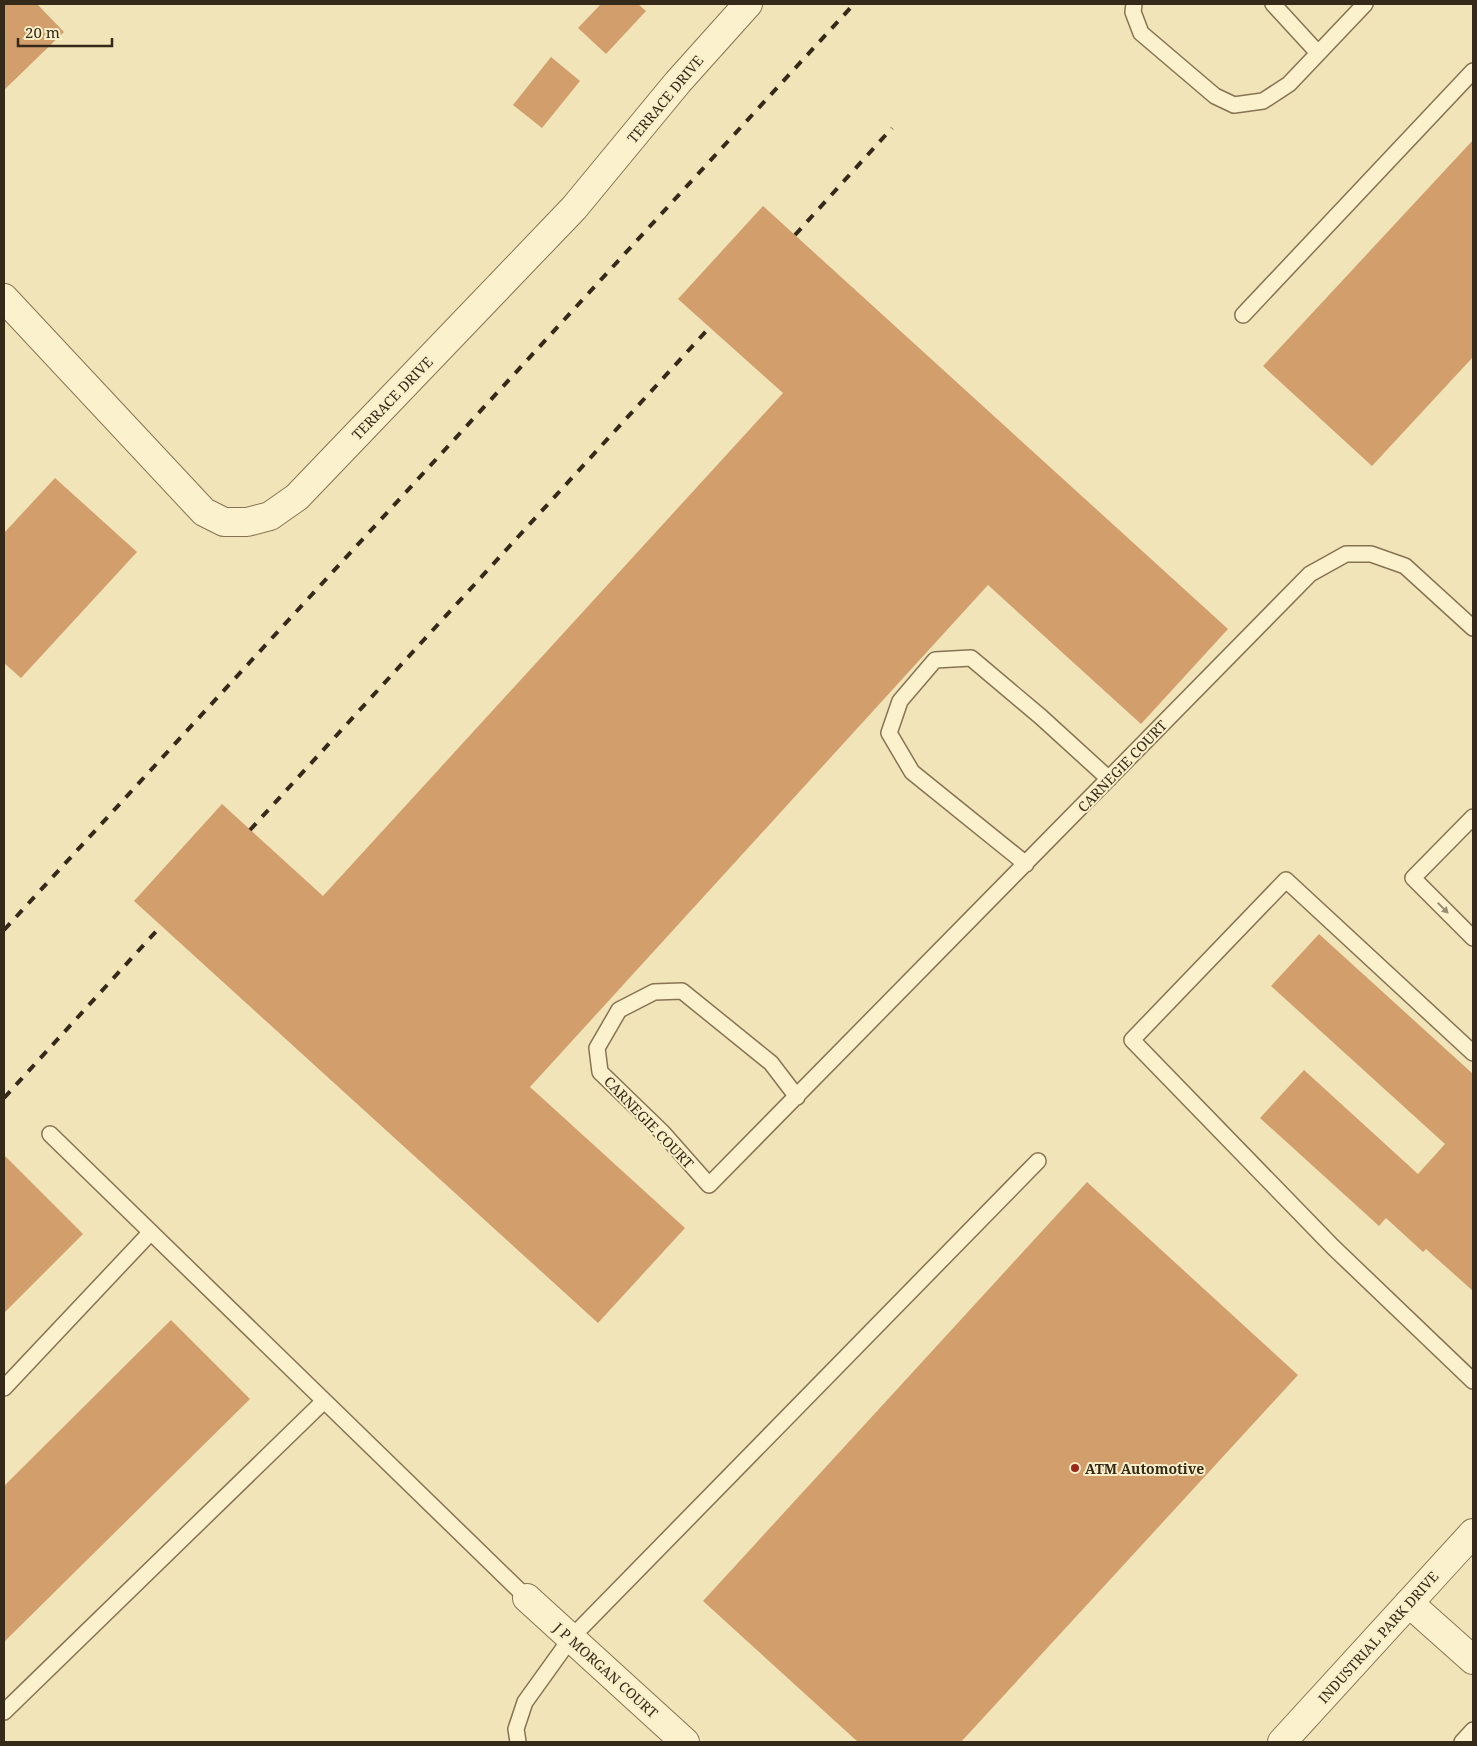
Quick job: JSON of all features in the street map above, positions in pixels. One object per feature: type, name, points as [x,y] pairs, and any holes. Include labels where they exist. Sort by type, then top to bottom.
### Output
[{"type":"street","name":"TERRACE DRIVE","points":[[4,298],[204,512],[224,522],[247,522],[270,516],[297,497],[574,208],[678,82],[748,4]]},
{"type":"street","name":"INDUSTRIAL PARK DRIVE","points":[[1282,1742],[1473,1533]]},
{"type":"street","name":"J P MORGAN COURT","points":[[527,1598],[685,1742]]},
{"type":"street","points":[[1409,1603],[1473,1660]]},
{"type":"lane","points":[[1134,4],[1133,12],[1141,33],[1216,96],[1234,105],[1263,101],[1289,84],[1365,4]]},
{"type":"lane","points":[[1273,4],[1318,53]]},
{"type":"lane","points":[[1243,315],[1473,71]]},
{"type":"lane","name":"CARNEGIE COURT","points":[[797,1097],[771,1063],[682,991],[654,992],[619,1010],[597,1048],[600,1072],[663,1133],[709,1185],[797,1097],[1310,574],[1346,554],[1371,554],[1405,566],[1473,628]]},
{"type":"lane","points":[[1026,864],[912,772],[889,733],[900,701],[935,660],[971,658],[1041,717],[1109,779]]},
{"type":"lane","points":[[1473,817],[1413,878],[1473,938]]},
{"type":"lane","points":[[1473,1054],[1286,880],[1132,1040],[1333,1247],[1473,1381]]},
{"type":"lane","points":[[50,1134],[527,1598]]},
{"type":"lane","points":[[518,1742],[516,1729],[525,1702],[571,1638],[1038,1161]]},
{"type":"lane","points":[[4,1388],[151,1232]]},
{"type":"lane","points":[[4,1712],[324,1401]]},
{"type":"lane","points":[[1462,1742],[1473,1730]]},
{"type":"building","points":[[4,4],[37,4],[64,32],[4,90]]},
{"type":"building","points":[[601,4],[638,4],[646,11],[606,54],[578,28]]},
{"type":"building","points":[[551,57],[580,81],[542,128],[513,105]]},
{"type":"building","points":[[1473,140],[1473,357],[1372,466],[1263,366]]},
{"type":"building","points":[[763,206],[1228,629],[1141,724],[988,585],[530,1087],[685,1228],[598,1323],[134,901],[222,804],[323,896],[783,393],[678,299]]},
{"type":"building","points":[[55,478],[137,552],[21,678],[4,663],[4,533]]},
{"type":"building","points":[[1319,934],[1473,1074],[1473,1291],[1426,1249],[1423,1252],[1386,1218],[1379,1226],[1260,1118],[1304,1070],[1418,1174],[1445,1144],[1271,986]]},
{"type":"building","points":[[4,1155],[83,1234],[4,1313]]},
{"type":"building","points":[[1087,1182],[1298,1375],[961,1742],[858,1742],[703,1601]]},
{"type":"building","points":[[171,1320],[250,1399],[4,1642],[4,1486]]},
{"type":"railway","points":[[4,930],[854,4]]},
{"type":"railway","points":[[795,235],[892,128]]},
{"type":"railway","points":[[250,830],[709,328]]},
{"type":"railway","points":[[4,1098],[161,926]]},
{"type":"place","name":"ATM Automotive","points":[[1075,1468]]}]
